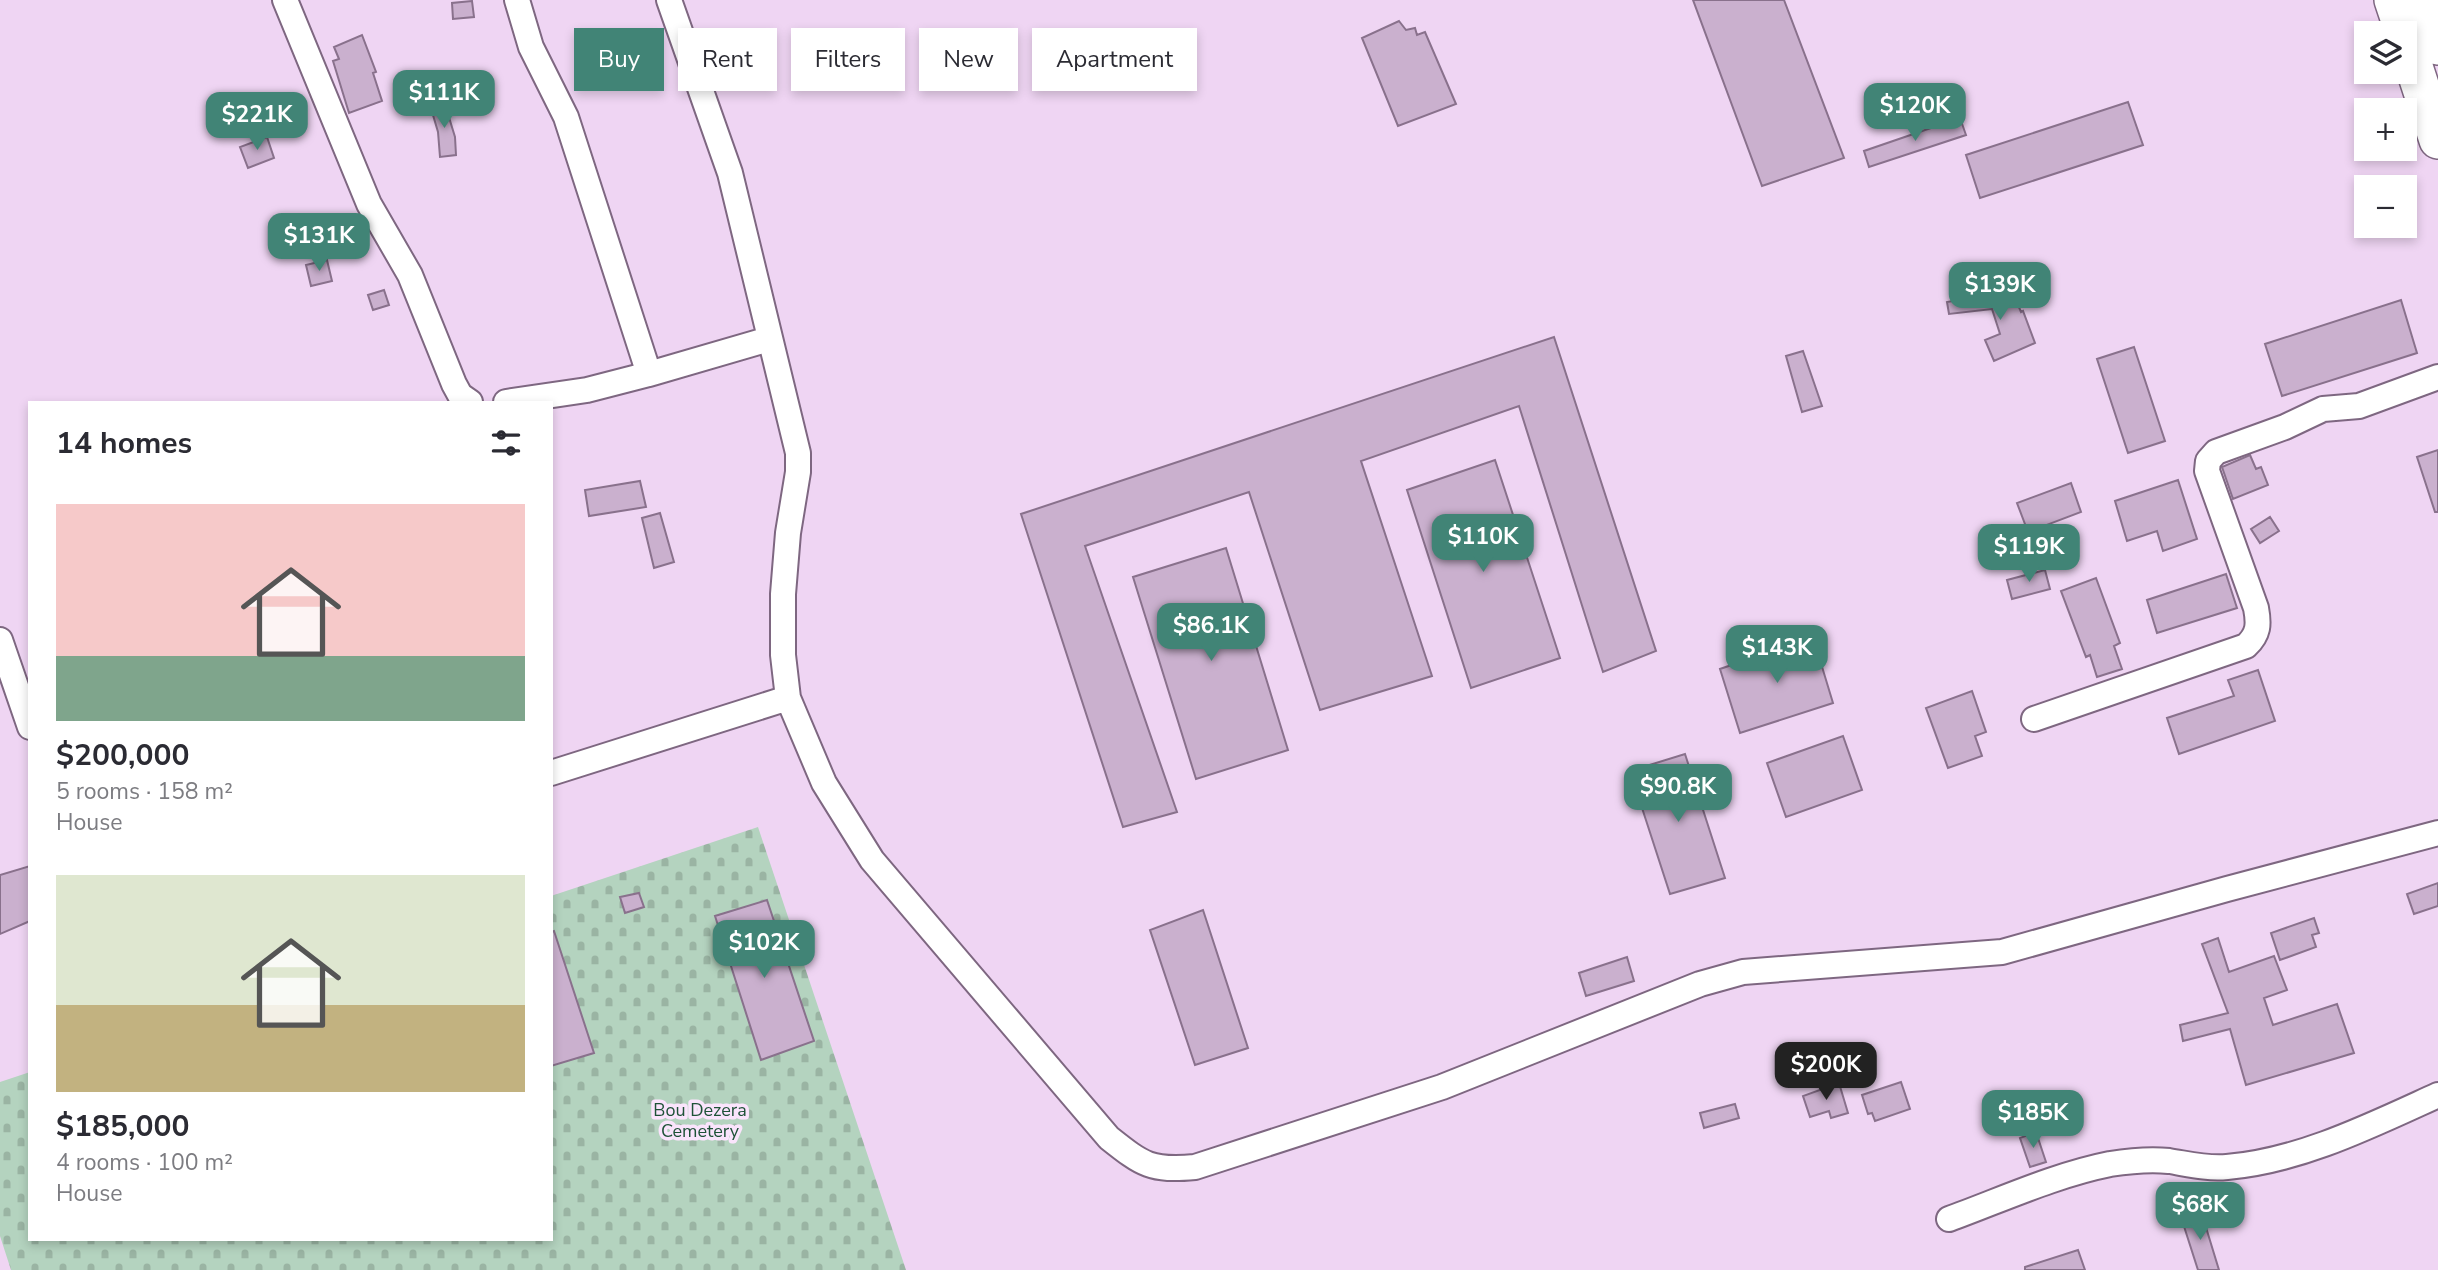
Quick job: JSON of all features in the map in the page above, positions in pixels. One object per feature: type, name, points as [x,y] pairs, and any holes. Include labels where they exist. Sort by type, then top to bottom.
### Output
[{"type":"highway","points":[[2393,0],[2400,21]]},
{"type":"highway","points":[[2423,0],[2438,46]]},
{"type":"highway","points":[[2417,75],[2438,140]]},
{"type":"lane","points":[[285,0],[369,204],[410,275],[453,384],[460,395],[469,401]]},
{"type":"lane","points":[[517,0],[531,47],[566,117],[649,374]]},
{"type":"lane","points":[[668,0],[730,173],[799,453],[783,594],[783,655],[789,698],[824,783],[872,860],[1110,1138],[1136,1159],[1164,1170],[1195,1167],[1442,1087],[1700,985],[1743,972],[2002,952],[2438,833]]},
{"type":"lane","points":[[513,401],[587,390],[769,339]]},
{"type":"lane","points":[[2035,719],[2246,646],[2253,639],[2258,630],[2256,608],[2207,471],[2208,461],[2216,452],[2323,409],[2368,403],[2438,377]]},
{"type":"lane","points":[[0,640],[28,721]]},
{"type":"lane","points":[[553,772],[789,698]]},
{"type":"lane","points":[[1949,1219],[2106,1165],[2166,1161],[2223,1167],[2290,1154],[2339,1137],[2438,1095]]},
{"type":"green space","name":"Bou Dezera Cemetery","points":[[758,827],[906,1270],[11,1270],[0,1236],[0,1082],[28,1073],[28,1241],[553,1241],[553,895]]},
{"type":"building","points":[[1693,0],[1784,0],[1844,158],[1762,186]]},
{"type":"building","points":[[472,1],[474,17],[453,19],[452,3]]},
{"type":"building","points":[[1399,21],[1406,30],[1415,28],[1417,35],[1425,32],[1456,104],[1398,126],[1362,38]]},
{"type":"building","points":[[362,35],[376,72],[373,73],[382,101],[349,113],[333,61],[339,59],[334,47]]},
{"type":"building","points":[[444,101],[455,137],[456,155],[440,157],[438,132],[430,105]]},
{"type":"building","points":[[2128,102],[2143,145],[1980,198],[1966,155]]},
{"type":"building","points":[[1960,118],[1966,135],[1869,167],[1864,151]]},
{"type":"building","points":[[267,137],[274,158],[248,168],[240,147]]},
{"type":"building","points":[[327,260],[332,281],[311,286],[306,265]]},
{"type":"building","points":[[384,290],[389,305],[373,310],[368,295]]},
{"type":"building","points":[[2009,291],[2011,296],[2014,295],[2021,312],[2023,311],[2035,343],[1994,361],[1985,340],[2000,334],[1992,309],[1949,314],[1947,302]]},
{"type":"building","points":[[2401,300],[2417,353],[2282,396],[2265,344]]},
{"type":"building","points":[[1554,337],[1656,651],[1603,672],[1519,406],[1361,461],[1432,676],[1320,710],[1249,492],[1085,546],[1177,812],[1123,827],[1021,514]]},
{"type":"building","points":[[2134,347],[2165,441],[2128,453],[2097,359]]},
{"type":"building","points":[[1803,351],[1822,406],[1802,412],[1786,356]]},
{"type":"building","points":[[2438,450],[2438,512],[2435,512],[2417,457]]},
{"type":"building","points":[[2250,455],[2256,469],[2261,467],[2268,485],[2233,499],[2222,467]]},
{"type":"building","points":[[1495,460],[1560,658],[1471,688],[1407,490]]},
{"type":"building","points":[[2178,480],[2197,539],[2163,551],[2157,531],[2127,541],[2115,501]]},
{"type":"building","points":[[640,481],[646,507],[589,516],[585,490]]},
{"type":"building","points":[[2071,483],[2081,512],[2028,532],[2017,503]]},
{"type":"building","points":[[660,513],[674,562],[654,568],[642,518]]},
{"type":"building","points":[[2270,517],[2279,531],[2260,543],[2251,529]]},
{"type":"building","points":[[1226,548],[1288,750],[1196,779],[1133,577]]},
{"type":"building","points":[[2045,570],[2050,589],[2012,599],[2007,580]]},
{"type":"building","points":[[2226,574],[2237,608],[2157,633],[2147,600]]},
{"type":"building","points":[[2096,578],[2120,643],[2114,646],[2122,669],[2097,677],[2090,655],[2086,657],[2061,591]]},
{"type":"building","points":[[1813,637],[1833,703],[1740,733],[1720,669]]},
{"type":"building","points":[[2258,670],[2275,721],[2179,754],[2167,718],[2234,696],[2228,680]]},
{"type":"building","points":[[1972,691],[1986,732],[1975,736],[1982,756],[1948,768],[1926,708]]},
{"type":"building","points":[[1843,736],[1862,790],[1786,817],[1767,763]]},
{"type":"building","points":[[1685,754],[1725,878],[1670,894],[1630,771]]},
{"type":"building","points":[[28,867],[28,922],[0,934],[0,875]]},
{"type":"building","points":[[2438,883],[2438,906],[2414,914],[2407,894]]},
{"type":"building","points":[[639,893],[644,907],[625,913],[620,897]]},
{"type":"building","points":[[767,900],[814,1041],[761,1060],[715,916]]},
{"type":"building","points":[[1203,910],[1248,1048],[1195,1065],[1150,930]]},
{"type":"building","points":[[2314,918],[2319,933],[2312,935],[2316,947],[2280,960],[2271,933]]},
{"type":"building","points":[[553,931],[594,1053],[553,1065]]},
{"type":"building","points":[[2218,938],[2229,972],[2274,956],[2287,990],[2264,998],[2273,1025],[2337,1004],[2354,1053],[2246,1085],[2230,1029],[2183,1041],[2180,1025],[2228,1013],[2202,944]]},
{"type":"building","points":[[1627,957],[1634,981],[1586,996],[1579,973]]},
{"type":"building","points":[[1901,1082],[1910,1109],[1875,1121],[1872,1113],[1868,1114],[1862,1095]]},
{"type":"building","points":[[1839,1083],[1848,1113],[1831,1118],[1829,1111],[1810,1117],[1803,1096]]},
{"type":"building","points":[[1735,1104],[1739,1118],[1704,1128],[1700,1113]]},
{"type":"building","points":[[2036,1132],[2046,1162],[2030,1167],[2020,1138]]},
{"type":"building","points":[[2201,1211],[2219,1270],[2198,1270],[2181,1217]]},
{"type":"building","points":[[2078,1250],[2085,1270],[2025,1270],[2025,1267]]}]
